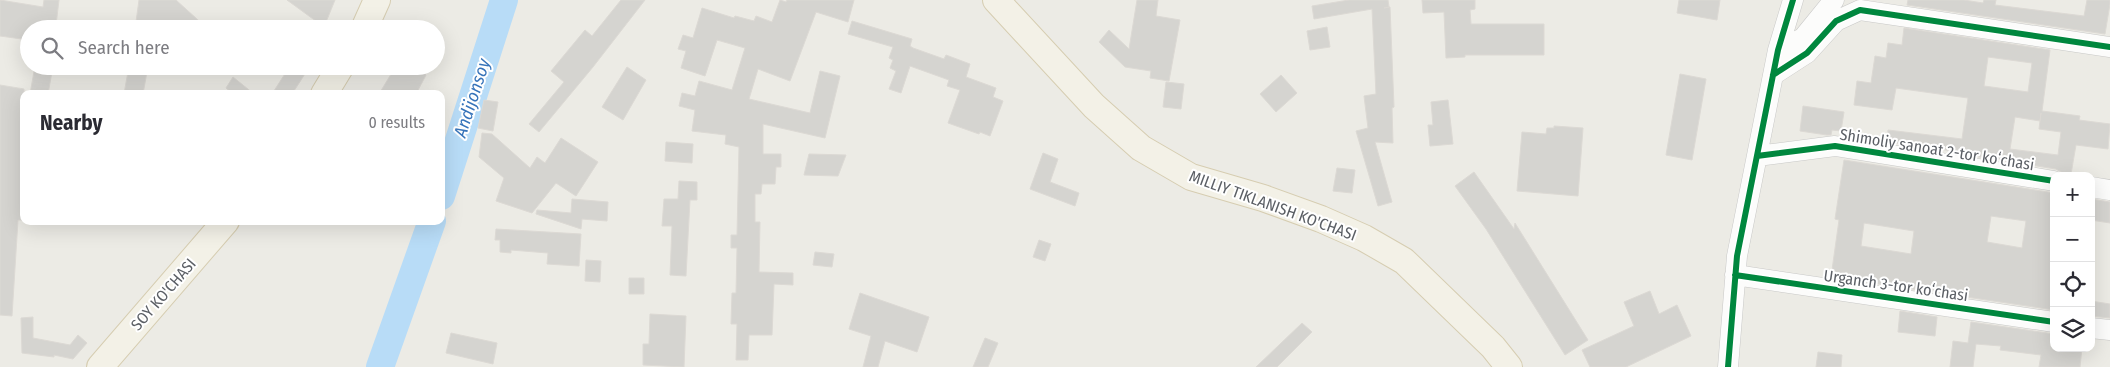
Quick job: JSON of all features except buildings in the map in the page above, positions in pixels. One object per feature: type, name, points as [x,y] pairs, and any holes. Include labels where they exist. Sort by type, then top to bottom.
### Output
[{"type":"main road","points":[[368,20],[377,0]]},
{"type":"main road","name":"MILLIY TIKLANISH KO'CHASI","points":[[996,0],[1094,106],[1142,148],[1191,177],[1263,198],[1322,219],[1364,238],[1404,262],[1493,347],[1509,367]]},
{"type":"main road","points":[[326,90],[336,75]]},
{"type":"main road","name":"SOY KO'CHASI","points":[[100,367],[223,225]]},
{"type":"street","points":[[1728,367],[1735,275],[1778,50],[1793,0]]},
{"type":"street","points":[[1778,50],[1803,38],[1834,0]]},
{"type":"street","points":[[1773,76],[1806,53],[1836,22],[1860,10],[2110,47]]},
{"type":"street","name":"Shimoliy sanoat 2-tor koʻchasi","points":[[1757,156],[1835,146],[2050,180]]},
{"type":"street","points":[[2095,188],[2110,190]]},
{"type":"street","name":"Urganch 3-tor koʻchasi","points":[[1735,275],[2050,321]]},
{"type":"street","points":[[2095,328],[2110,330]]},
{"type":"waterway","name":"Andijonsoy","points":[[445,184],[504,0]]},
{"type":"waterway","name":"Andijonsoy","points":[[380,367],[431,225]]},
{"type":"cycle path","points":[[1728,367],[1737,256],[1778,50],[1793,0]]},
{"type":"cycle path","points":[[1773,75],[1807,53],[1836,21],[1860,10],[2110,47]]},
{"type":"cycle path","points":[[1757,156],[1835,146],[2050,180]]},
{"type":"cycle path","points":[[1735,275],[2050,321]]}]
